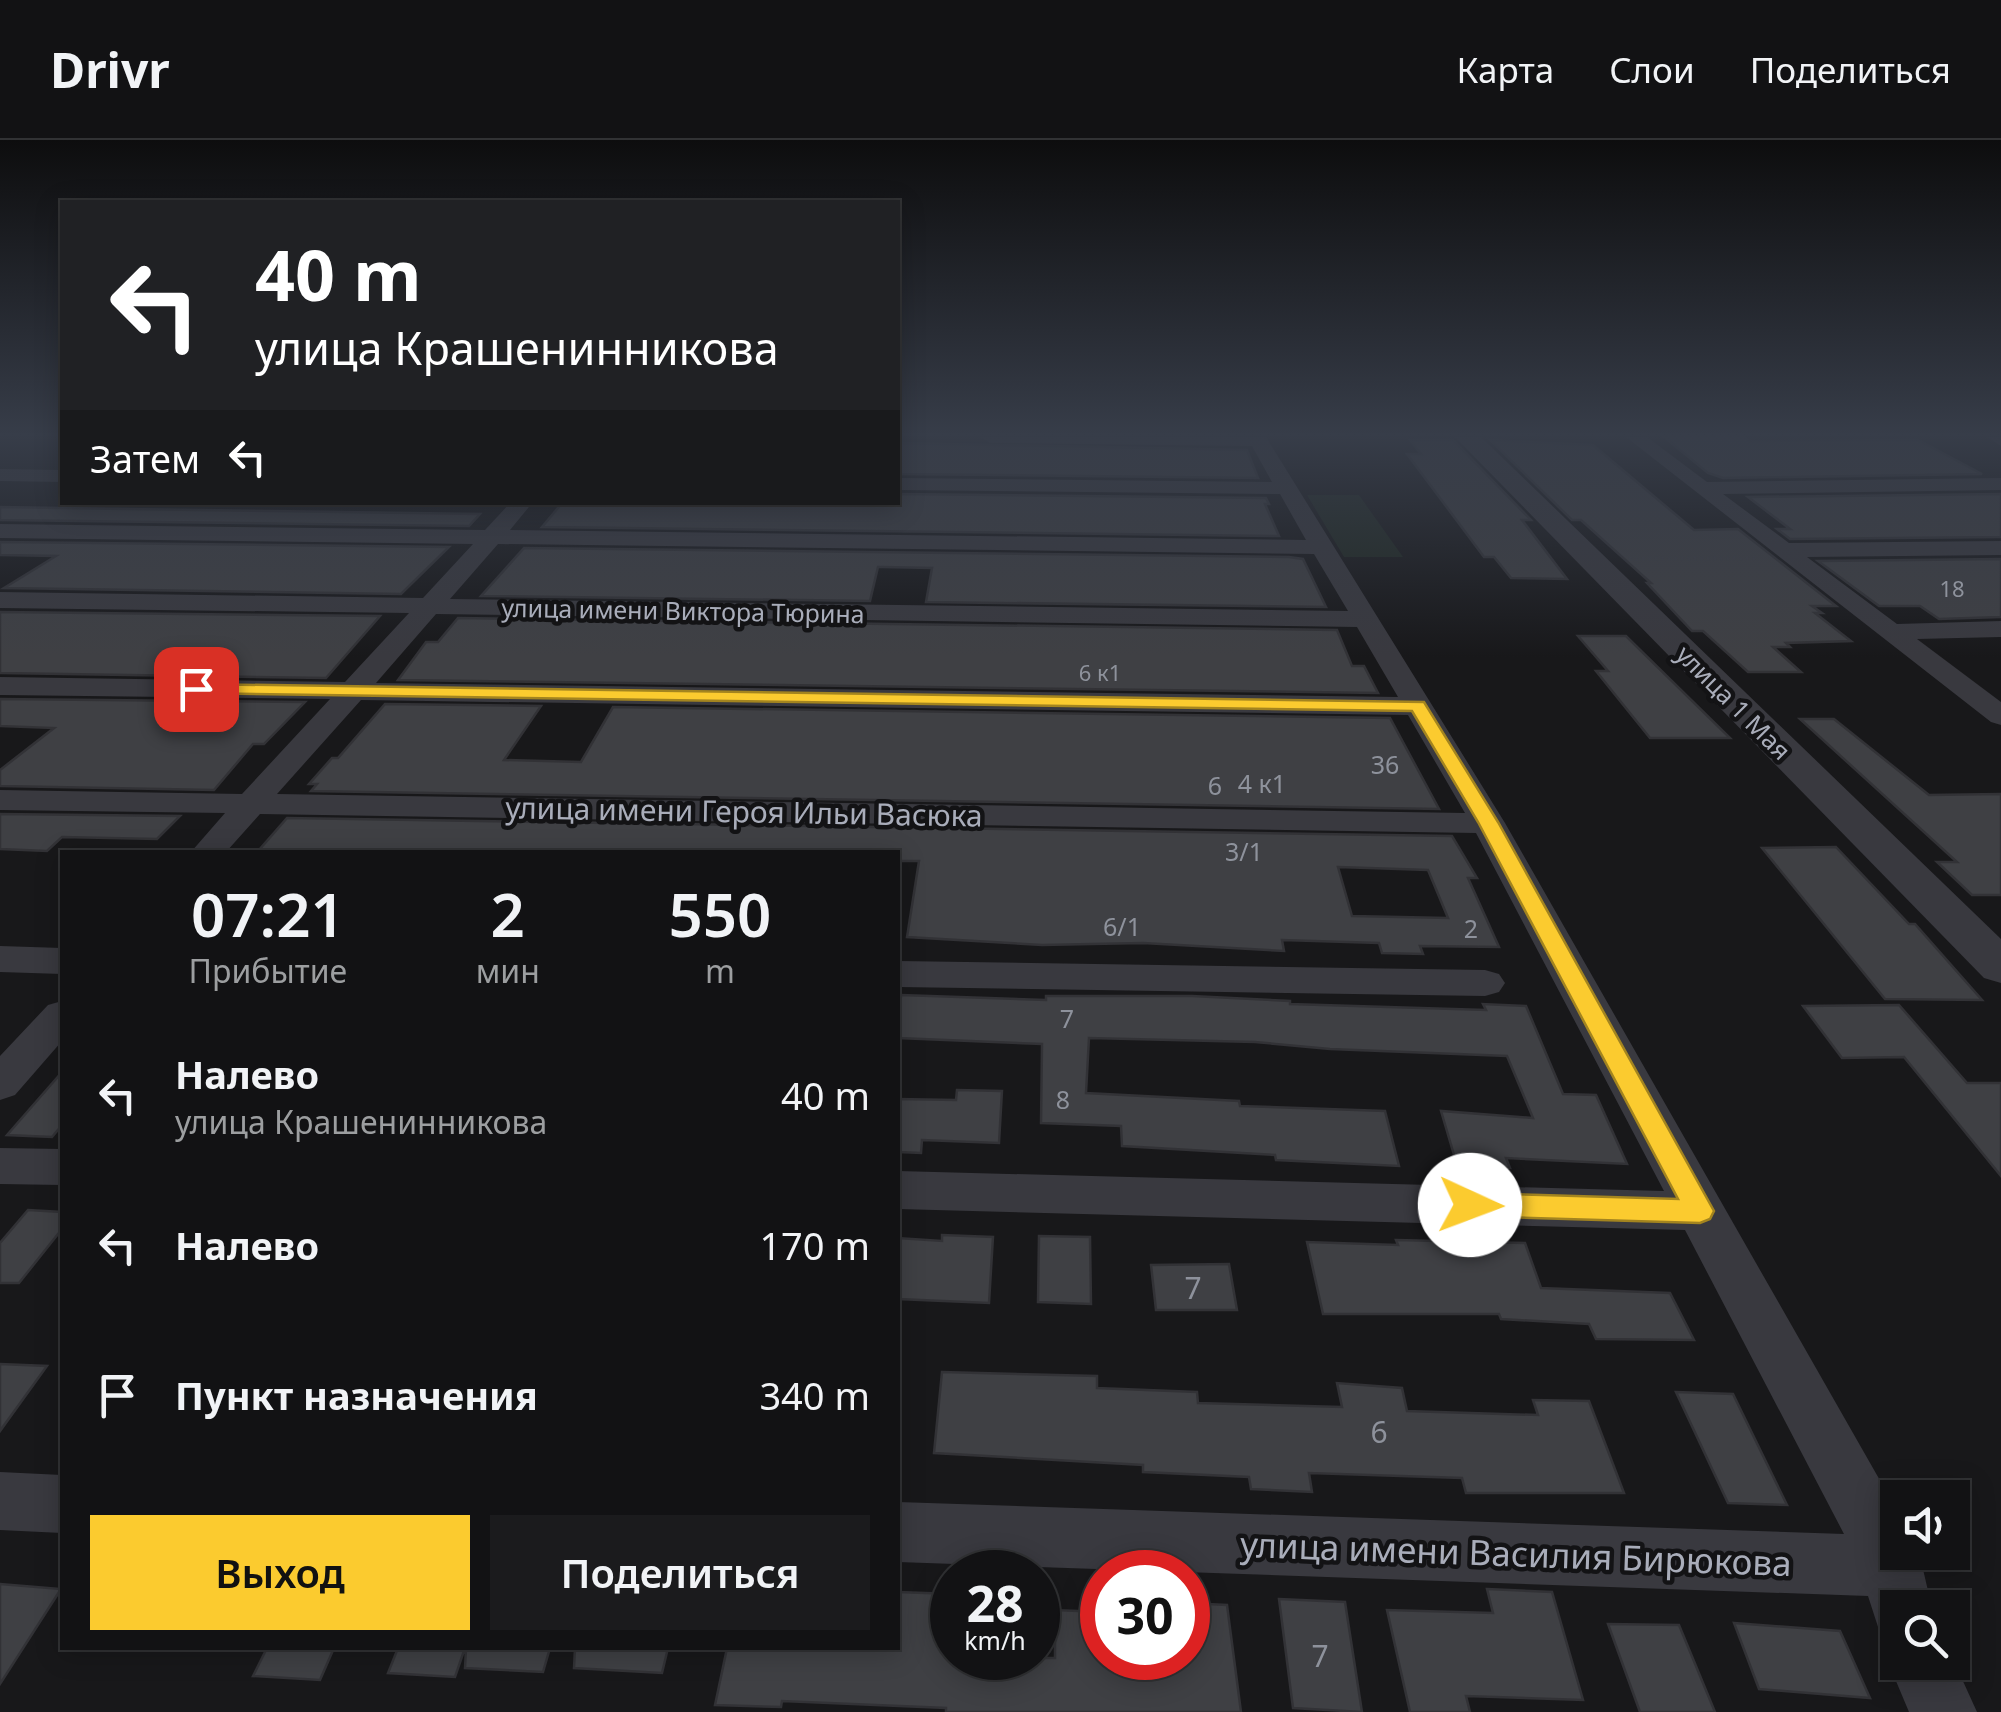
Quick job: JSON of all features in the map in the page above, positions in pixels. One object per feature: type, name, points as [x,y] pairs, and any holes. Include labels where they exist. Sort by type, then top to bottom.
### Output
[{"type":"street","points":[[210,850],[516,510]]},
{"type":"street","points":[[1301,510],[1488,822],[1700,1211],[1898,1587]]},
{"type":"street","name":"улица 1 Мая","points":[[1542,510],[2001,967]]},
{"type":"street","points":[[1735,510],[2001,716]]},
{"type":"street","points":[[0,531],[1322,546]]},
{"type":"street","points":[[1793,554],[2001,548]]},
{"type":"street","name":"улица имени Виктора Тюрина","points":[[0,600],[1366,619]]},
{"type":"street","points":[[1891,632],[2001,630]]},
{"type":"street","points":[[0,686],[1418,706]]},
{"type":"street","name":"улица имени Героя Ильи Васюка","points":[[0,800],[1488,822]]},
{"type":"street","points":[[0,959],[60,960]]},
{"type":"street","points":[[900,974],[1484,984]]},
{"type":"street","points":[[0,1084],[60,1016]]},
{"type":"street","points":[[0,1166],[60,1167]]},
{"type":"street","points":[[900,1190],[1700,1211]]},
{"type":"street","points":[[0,1502],[60,1504]]},
{"type":"street","name":"улица имени Василия Бирюкова","points":[[900,1532],[1898,1587]]},
{"type":"street","points":[[1930,1680],[1944,1712]]},
{"type":"path","points":[[1591,559],[1793,554]]},
{"type":"shaded area","points":[[1316,510],[1370,510],[1403,557],[1344,557]]},
{"type":"building","points":[[0,510],[480,514],[469,526],[0,520]]},
{"type":"building","points":[[556,510],[1268,510],[1279,536],[542,527]]},
{"type":"building","points":[[1449,510],[1522,510],[1531,520],[1522,520],[1567,579],[1511,578],[1494,557],[1484,557]]},
{"type":"building","points":[[1562,510],[1671,510],[1694,530],[1738,529],[1836,606],[1812,606],[1822,613],[1815,613],[1851,641],[1786,643],[1790,647],[1773,647],[1801,672],[1748,672],[1703,631],[1692,631],[1647,583],[1651,583],[1581,520],[1572,520]]},
{"type":"building","points":[[1766,510],[2001,510],[2001,537],[1790,539],[1777,529],[1790,529]]},
{"type":"building","points":[[0,542],[449,547],[401,594],[4,588],[56,556],[0,555]]},
{"type":"building","points":[[524,548],[1289,557],[1303,559],[1326,607],[926,602],[932,568],[883,567],[878,567],[870,601],[481,596]]},
{"type":"building","points":[[2001,559],[2001,617],[1939,619],[1920,606],[1879,606],[1818,561]]},
{"type":"building","points":[[0,612],[380,616],[326,678],[0,673]]},
{"type":"building","points":[[458,618],[1337,630],[1352,666],[1364,666],[1378,693],[398,680],[426,642],[438,642]]},
{"type":"building","points":[[1578,636],[1626,636],[1730,738],[1650,738],[1596,671],[1608,671]]},
{"type":"building","points":[[0,699],[305,702],[264,744],[253,744],[214,790],[0,786],[0,770],[54,728],[0,726]]},
{"type":"building","points":[[385,704],[541,706],[504,760],[581,762],[613,707],[1390,718],[1439,809],[311,791],[317,784],[309,784],[332,758],[338,758]]},
{"type":"building","points":[[1800,719],[1834,719],[1929,795],[2001,794],[2001,895],[1972,895],[1937,862],[1957,862]]},
{"type":"building","points":[[0,814],[180,816],[157,839],[62,837],[47,851],[0,849]]},
{"type":"building","points":[[287,818],[1452,836],[1477,878],[1468,878],[1499,947],[1420,946],[1423,954],[1382,953],[1379,943],[1282,940],[1284,951],[907,937],[919,861],[900,861],[900,850],[259,850]],"holes":[[[1338,867],[1428,870],[1448,918],[1352,916]]]},
{"type":"building","points":[[1836,847],[1909,924],[1915,924],[1982,1000],[1885,999],[1762,848]]},
{"type":"building","points":[[901,995],[1046,1000],[1046,996],[1192,996],[1290,1004],[1486,1010],[1483,1004],[1526,1006],[1563,1094],[1596,1095],[1627,1164],[1506,1158],[1510,1168],[1457,1165],[1441,1111],[1533,1118],[1507,1056],[1255,1042],[1089,1038],[1086,1093],[1239,1101],[1240,1106],[1385,1111],[1399,1166],[1122,1146],[1121,1126],[1041,1123],[1042,1044],[900,1038]]},
{"type":"building","points":[[1899,1005],[1967,1083],[2001,1083],[2001,1176],[1904,1057],[1842,1058],[1803,1006]]},
{"type":"building","points":[[60,1074],[60,1127],[52,1137],[7,1135]]},
{"type":"building","points":[[957,1090],[1002,1091],[999,1143],[922,1140],[921,1153],[900,1152],[900,1099],[956,1100]]},
{"type":"building","points":[[28,1210],[60,1212],[60,1232],[19,1283],[0,1283],[0,1243]]},
{"type":"building","points":[[942,1235],[993,1237],[989,1303],[900,1299],[900,1238],[942,1241]]},
{"type":"building","points":[[1039,1236],[1090,1237],[1091,1304],[1038,1302]]},
{"type":"building","points":[[1396,1240],[1525,1243],[1541,1288],[1670,1293],[1694,1340],[1596,1339],[1589,1324],[1501,1319],[1499,1314],[1323,1314],[1307,1242],[1398,1245]]},
{"type":"building","points":[[1229,1264],[1237,1310],[1156,1310],[1151,1265]]},
{"type":"building","points":[[0,1364],[47,1366],[0,1431]]},
{"type":"building","points":[[942,1372],[1097,1376],[1097,1388],[1197,1392],[1198,1403],[1342,1407],[1337,1383],[1402,1388],[1407,1411],[1538,1415],[1533,1400],[1589,1401],[1624,1493],[1466,1493],[1462,1478],[1309,1473],[1312,1492],[1251,1489],[1249,1477],[1143,1472],[1143,1465],[934,1453]]},
{"type":"building","points":[[1676,1392],[1733,1394],[1787,1505],[1728,1503]]},
{"type":"building","points":[[0,1584],[60,1589],[60,1591],[0,1684]]},
{"type":"building","points":[[1487,1589],[1552,1592],[1583,1700],[1466,1696],[1470,1712],[1410,1712],[1387,1610],[1493,1613]]},
{"type":"building","points":[[900,1592],[930,1593],[930,1680],[1060,1680],[1060,1610],[1080,1611],[1080,1680],[1210,1680],[1210,1604],[1227,1605],[1241,1712],[946,1712],[946,1708],[782,1701],[781,1707],[715,1705],[727,1650],[900,1650]]},
{"type":"building","points":[[1279,1599],[1345,1602],[1362,1712],[1293,1708]]},
{"type":"building","points":[[1734,1623],[1840,1631],[1870,1698],[1759,1689]]},
{"type":"building","points":[[1608,1624],[1679,1625],[1715,1712],[1640,1712]]},
{"type":"building","points":[[266,1650],[333,1650],[320,1680],[253,1676]]},
{"type":"building","points":[[397,1650],[464,1650],[455,1677],[388,1673]]},
{"type":"building","points":[[466,1650],[549,1650],[543,1672],[465,1668]]},
{"type":"building","points":[[575,1650],[668,1650],[662,1673],[574,1668]]},
{"type":"route","points":[[196,689],[1418,706],[1488,822],[1700,1211],[1470,1205]]}]
